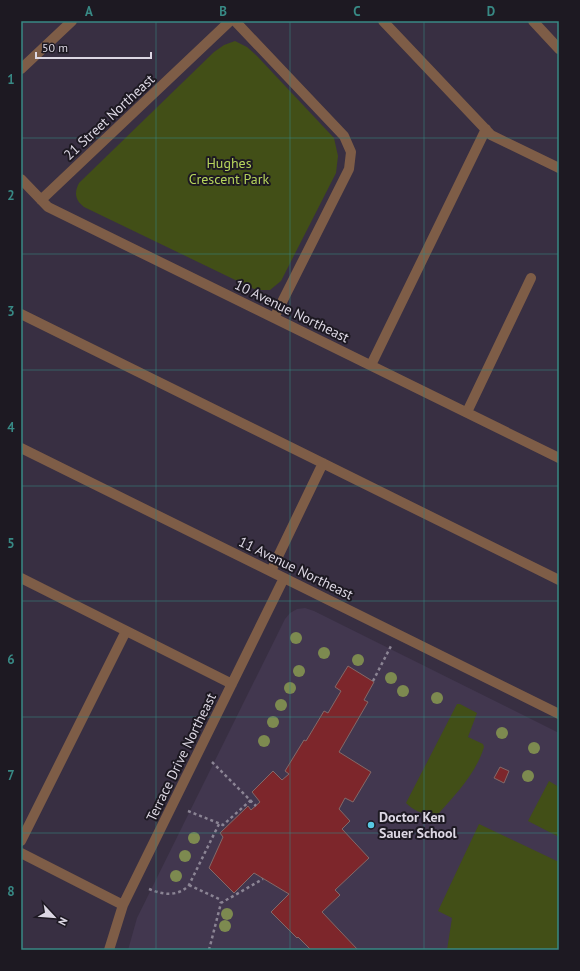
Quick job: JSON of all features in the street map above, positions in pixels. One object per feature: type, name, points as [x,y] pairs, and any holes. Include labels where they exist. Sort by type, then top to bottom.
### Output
[{"type":"street","points":[[21,69],[72,21]]},
{"type":"street","name":"21 Street Northeast","points":[[41,200],[230,21]]},
{"type":"street","points":[[235,21],[344,136],[351,152],[349,169],[274,318]]},
{"type":"street","points":[[384,21],[492,135],[559,168]]},
{"type":"street","points":[[533,21],[559,49]]},
{"type":"street","points":[[371,365],[486,129]]},
{"type":"street","name":"10 Avenue Northeast","points":[[21,179],[48,207],[559,458]]},
{"type":"street","points":[[467,412],[531,278]]},
{"type":"street","points":[[21,314],[559,580]]},
{"type":"street","name":"11 Avenue Northeast","points":[[21,448],[559,714]]},
{"type":"street","points":[[271,572],[323,463]]},
{"type":"street","points":[[21,578],[232,684]]},
{"type":"street","name":"Terrace Drive Northeast","points":[[109,950],[123,905],[284,578]]},
{"type":"street","points":[[21,841],[126,631]]},
{"type":"street","points":[[21,853],[123,905]]},
{"type":"path","points":[[373,681],[393,641]]},
{"type":"path","points":[[212,762],[256,806]]},
{"type":"path","points":[[188,811],[223,825],[251,800]]},
{"type":"path","points":[[149,889],[157,893],[171,894],[179,893],[189,885],[219,824]]},
{"type":"path","points":[[209,950],[221,902],[263,878]]},
{"type":"path","points":[[189,885],[219,899],[221,902]]},
{"type":"shaded area","name":"Doctor Ken Sauer School","points":[[305,608],[314,611],[559,733],[559,950],[128,950],[137,918],[285,619],[290,613],[297,609]]},
{"type":"green space","name":"Hughes Crescent Park","points":[[235,41],[247,47],[257,56],[334,138],[338,156],[336,173],[281,281],[270,290],[256,290],[84,207],[76,196],[76,190],[79,183],[214,52],[224,45]]},
{"type":"green space","points":[[457,704],[460,704],[477,713],[468,737],[483,744],[484,747],[481,756],[471,774],[439,813],[431,815],[422,813],[413,809],[406,803]]},
{"type":"green space","points":[[549,781],[559,787],[559,837],[528,821]]},
{"type":"green space","points":[[479,824],[559,862],[559,950],[521,950],[516,948],[515,950],[447,950],[452,918],[438,911]]},
{"type":"building","points":[[348,666],[374,682],[364,700],[368,702],[339,752],[371,772],[353,802],[345,798],[339,809],[350,821],[342,829],[369,858],[335,890],[340,895],[322,912],[358,950],[311,950],[271,912],[289,894],[254,873],[234,893],[209,868],[223,837],[220,833],[248,806],[251,810],[260,802],[252,792],[273,771],[282,780],[289,774],[285,771],[304,740],[306,741],[324,711],[328,713],[341,691],[335,687]]},
{"type":"building","points":[[500,767],[509,771],[504,783],[494,778]]},
{"type":"place","name":"Doctor Ken Sauer School","points":[[371,825]]}]
